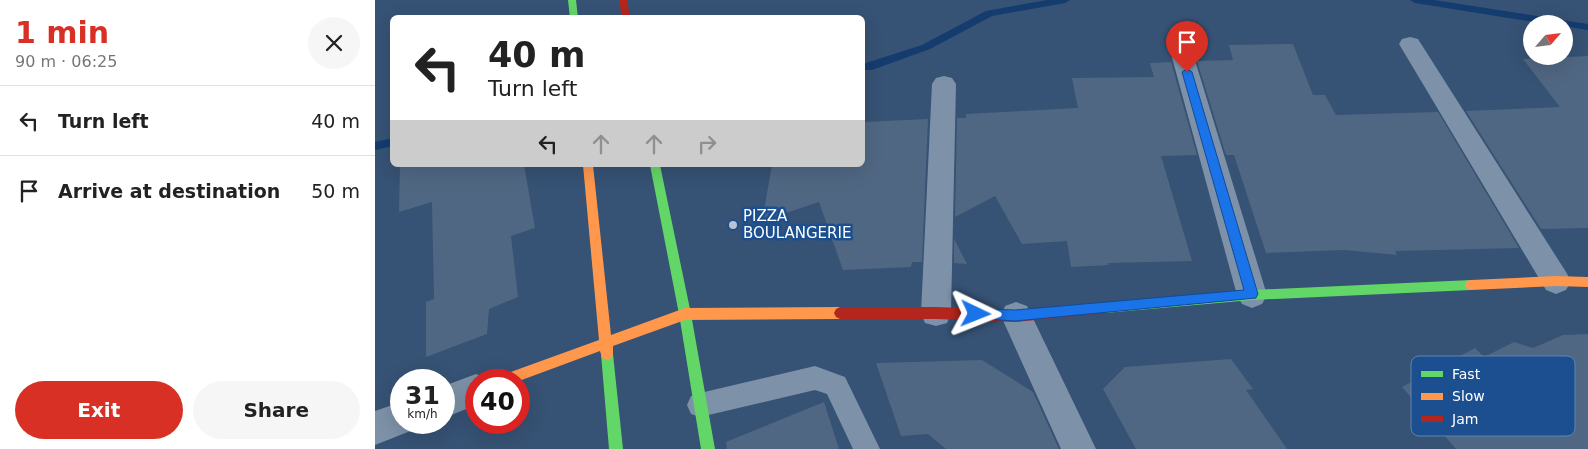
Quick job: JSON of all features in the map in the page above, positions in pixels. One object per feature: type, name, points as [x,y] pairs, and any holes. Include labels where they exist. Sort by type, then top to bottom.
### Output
[{"type":"street","points":[[572,0],[574,15]]},
{"type":"street","points":[[623,0],[626,15]]},
{"type":"street","points":[[1410,44],[1556,281]]},
{"type":"street","points":[[1182,54],[1252,294]]},
{"type":"street","points":[[936,313],[944,84]]},
{"type":"street","points":[[588,167],[616,449]]},
{"type":"street","points":[[655,167],[685,314],[707,449]]},
{"type":"street","points":[[530,371],[685,314],[936,313],[1015,316],[1252,294],[1556,281],[1588,282]]},
{"type":"street","points":[[1015,316],[1079,449]]},
{"type":"street","points":[[375,428],[390,422]]},
{"type":"lane","points":[[700,405],[815,378],[836,385],[867,449]]},
{"type":"building","points":[[1293,44],[1313,95],[1325,95],[1336,115],[1438,112],[1519,248],[1395,251],[1397,255],[1345,250],[1266,253],[1234,155],[1226,155],[1197,61],[1233,60],[1229,45]]},
{"type":"building","points":[[1588,56],[1588,228],[1541,229],[1466,111],[1560,107],[1528,65],[1573,65],[1573,57]]},
{"type":"building","points":[[1171,62],[1197,155],[1161,156],[1192,261],[1108,263],[1109,265],[1071,267],[1067,241],[1022,244],[995,196],[955,217],[957,118],[966,118],[966,114],[1078,108],[1072,78],[1154,77],[1150,63]]},
{"type":"building","points":[[928,119],[922,262],[912,262],[911,267],[843,270],[819,202],[762,221],[772,167],[865,167],[865,122]]},
{"type":"building","points":[[400,167],[524,167],[535,228],[511,236],[518,297],[489,309],[487,334],[426,357],[426,302],[434,299],[432,202],[399,212]]},
{"type":"building","points":[[954,239],[967,264],[954,263]]},
{"type":"building","points":[[1588,334],[1588,449],[1456,449],[1445,436],[1575,436],[1575,356],[1486,356],[1514,342],[1533,348],[1563,335]]},
{"type":"building","points":[[1475,348],[1483,356],[1460,356]]},
{"type":"building","points":[[1231,359],[1253,389],[1246,390],[1287,449],[1136,449],[1103,389],[1125,367]]},
{"type":"building","points":[[982,360],[1033,392],[1059,449],[946,449],[928,434],[901,436],[876,363]]},
{"type":"building","points":[[1411,382],[1411,397],[1402,387]]},
{"type":"building","points":[[824,402],[839,449],[727,449],[726,442]]},
{"type":"waterway","points":[[865,67],[926,47],[989,13],[1065,0]]},
{"type":"waterway","points":[[1415,0],[1588,27]]},
{"type":"waterway","points":[[375,146],[390,143]]},
{"type":"traffic: fast","points":[[572,0],[574,15]]},
{"type":"traffic: fast","points":[[655,167],[685,314],[708,449]]},
{"type":"traffic: fast","points":[[1105,308],[1252,295],[1471,285]]},
{"type":"traffic: fast","points":[[607,354],[616,449]]},
{"type":"traffic: slow","points":[[588,167],[607,354]]},
{"type":"traffic: slow","points":[[1471,285],[1556,281],[1588,282]]},
{"type":"traffic: slow","points":[[530,371],[685,314],[840,313]]},
{"type":"traffic: jam","points":[[623,0],[626,15]]},
{"type":"traffic: jam","points":[[840,313],[936,313],[1016,316],[1105,308]]},
{"type":"place","name":"PIZZA BOULANGERIE","points":[[733,225]]},
{"type":"route","points":[[976,314],[1015,316],[1252,294],[1187,72]]}]
